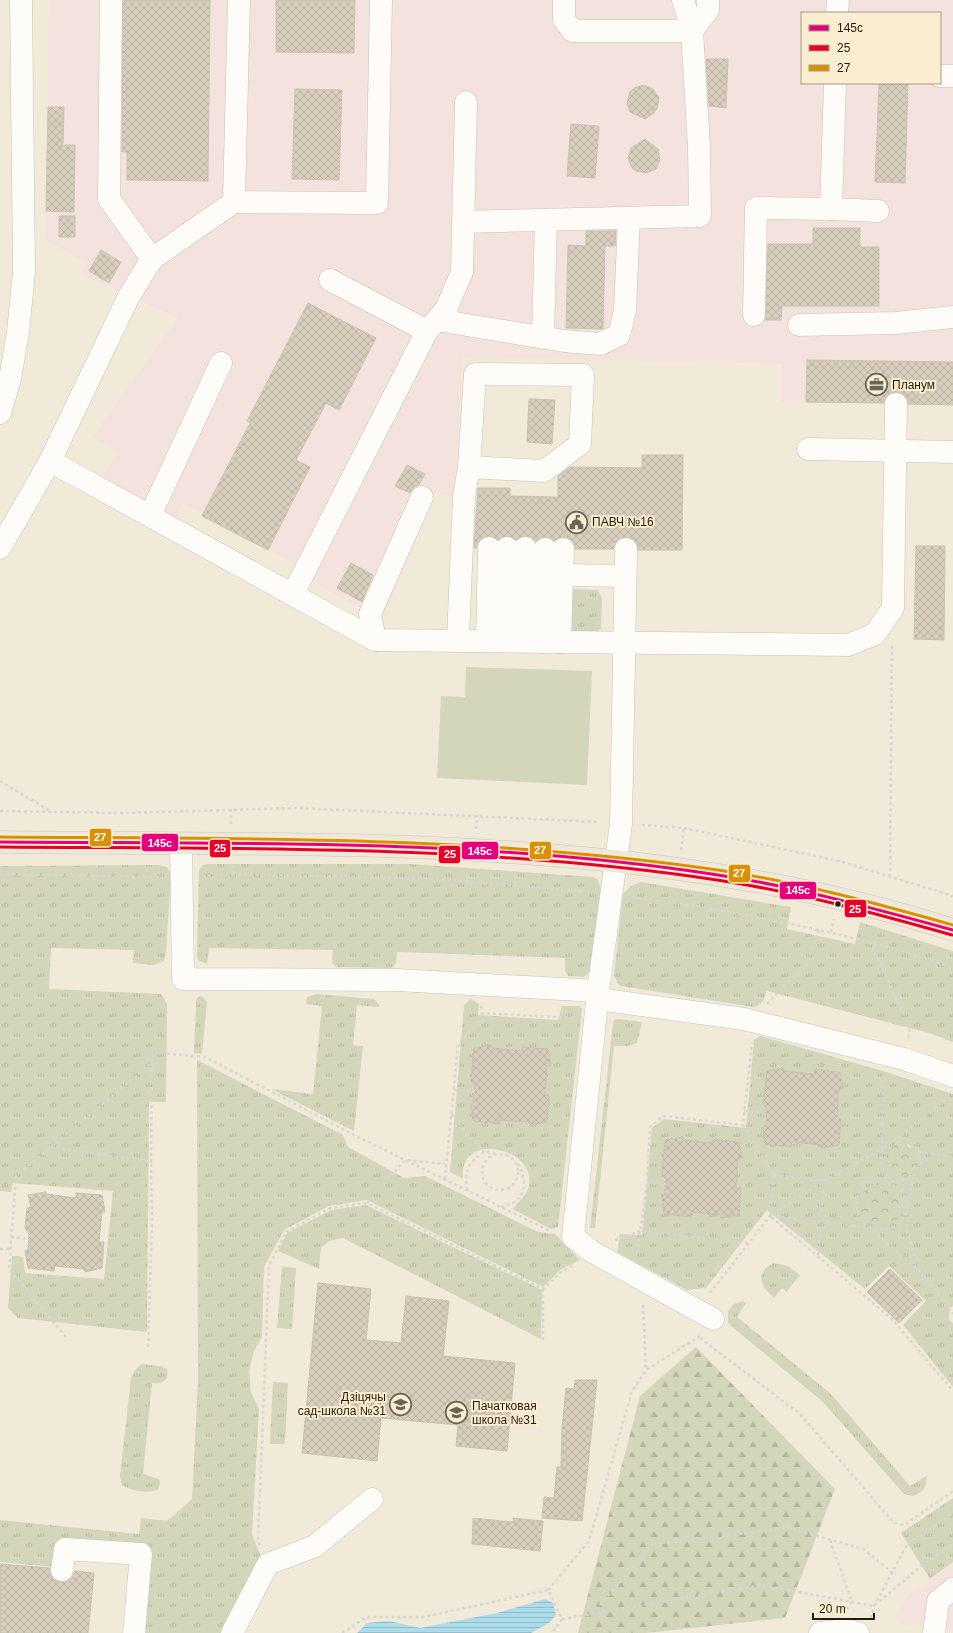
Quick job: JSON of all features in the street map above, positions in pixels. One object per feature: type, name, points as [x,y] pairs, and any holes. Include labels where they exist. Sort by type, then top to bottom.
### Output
[{"type":"main road","points":[[0,842],[181,844],[232,842],[475,850],[615,860],[751,880],[839,897],[888,909],[953,930]]},
{"type":"street","points":[[0,413],[11,371],[18,332],[24,272],[21,0]]},
{"type":"street","points":[[111,0],[109,199],[152,259]]},
{"type":"street","points":[[234,202],[239,0]]},
{"type":"street","points":[[0,548],[50,461],[129,296],[152,259],[234,202],[377,203],[381,0]]},
{"type":"street","points":[[564,0],[564,20],[573,31],[692,32]]},
{"type":"street","points":[[463,222],[700,216],[699,147],[692,32],[683,0]]},
{"type":"street","points":[[692,32],[708,10],[708,0]]},
{"type":"street","points":[[837,12],[838,0]]},
{"type":"street","points":[[941,76],[953,76]]},
{"type":"street","points":[[831,209],[835,84]]},
{"type":"street","points":[[293,594],[432,326],[446,309],[462,272],[466,102]]},
{"type":"street","points":[[754,315],[756,208],[878,211]]},
{"type":"street","points":[[330,280],[432,326],[600,344],[619,335],[624,311],[628,218]]},
{"type":"street","points":[[543,338],[546,220]]},
{"type":"street","points":[[799,325],[896,323],[953,318]]},
{"type":"street","points":[[150,516],[221,363]]},
{"type":"street","points":[[458,639],[464,496],[469,467],[475,374],[583,375],[580,444],[544,472],[469,467]]},
{"type":"street","points":[[50,461],[375,640],[458,639],[624,644],[848,645],[875,634],[893,608],[896,404]]},
{"type":"street","points":[[808,449],[953,452]]},
{"type":"street","points":[[375,640],[370,614],[422,497]]},
{"type":"street","points":[[526,548],[562,575],[626,576]]},
{"type":"street","points":[[523,641],[526,548]]},
{"type":"street","points":[[523,641],[526,548]]},
{"type":"street","points":[[626,549],[621,824],[597,995],[574,1237],[591,1251],[708,1316]]},
{"type":"street","points":[[523,641],[562,575]]},
{"type":"street","points":[[181,844],[183,979],[397,980],[597,995],[744,1019],[904,1059],[953,1076]]},
{"type":"street","points":[[232,1633],[268,1564],[315,1546],[372,1499]]},
{"type":"street","points":[[62,1570],[65,1549],[141,1554],[134,1633]]},
{"type":"street","points":[[934,1633],[938,1601],[953,1589]]},
{"type":"street","points":[[827,1632],[864,1626]]},
{"type":"path","points":[[890,876],[892,639]]},
{"type":"path","points":[[0,781],[52,812]]},
{"type":"path","points":[[0,811],[124,813],[296,808],[462,815],[684,828],[839,861],[953,896]]},
{"type":"path","points":[[0,874],[182,877],[233,874],[435,879],[611,894],[674,902],[819,929],[870,942],[953,968]]},
{"type":"path","points":[[770,1216],[774,1175],[743,1125],[755,1022],[762,1010],[785,985],[800,973],[808,961],[819,929]]},
{"type":"path","points":[[870,942],[910,1028]]},
{"type":"path","points":[[444,1179],[452,1114],[458,1044],[482,1020],[482,1013]]},
{"type":"path","points":[[148,1347],[152,1223],[151,1162],[153,1052],[205,1057],[500,1207],[552,1232],[557,1232]]},
{"type":"path","points":[[66,1337],[9,1269],[16,1176],[49,1147],[152,1063]]},
{"type":"path","points":[[883,1074],[882,1149],[880,1161],[885,1173],[892,1180]]},
{"type":"path","points":[[454,1090],[475,1092]]},
{"type":"path","points":[[342,1633],[367,1617],[423,1617],[548,1590],[589,1542],[632,1392],[646,1370],[700,1338],[708,1316],[709,1294],[770,1216],[824,1181],[882,1149],[953,1094]]},
{"type":"path","points":[[744,1111],[767,1114]]},
{"type":"path","points":[[452,1114],[484,1152]]},
{"type":"path","points":[[636,1260],[647,1183],[650,1127],[663,1116],[743,1125]]},
{"type":"path","points":[[896,1139],[910,1141],[919,1152],[920,1164]]},
{"type":"path","points":[[49,1147],[151,1162]]},
{"type":"path","points":[[467,1190],[466,1175],[471,1161],[484,1152],[506,1156],[516,1162],[524,1175],[524,1188],[516,1201],[500,1207]]},
{"type":"path","points":[[919,1152],[953,1157]]},
{"type":"path","points":[[495,1153],[484,1161],[480,1174],[486,1186],[499,1192],[512,1187],[519,1175],[516,1162]]},
{"type":"path","points":[[828,1222],[886,1230],[897,1225],[905,1215],[914,1175],[920,1164],[935,1155]]},
{"type":"path","points":[[406,1160],[445,1164]]},
{"type":"path","points":[[367,1203],[406,1160]]},
{"type":"path","points":[[774,1175],[824,1181]]},
{"type":"path","points":[[914,1175],[899,1182],[879,1179],[866,1184],[857,1195],[856,1209],[862,1222],[873,1229],[881,1238],[922,1273],[953,1314]]},
{"type":"path","points":[[821,1214],[824,1181]]},
{"type":"path","points":[[899,1182],[907,1203],[907,1232],[922,1273]]},
{"type":"path","points":[[647,1183],[666,1184]]},
{"type":"path","points":[[265,1541],[258,1542],[269,1266],[286,1232],[330,1208],[367,1203],[543,1289]]},
{"type":"path","points":[[813,1220],[816,1216],[821,1214]]},
{"type":"path","points":[[821,1214],[826,1216],[828,1222]]},
{"type":"path","points":[[770,1216],[813,1220]]},
{"type":"path","points":[[770,1216],[893,1320],[953,1391]]},
{"type":"path","points":[[813,1220],[815,1226],[820,1228]]},
{"type":"path","points":[[820,1228],[825,1226],[828,1222]]},
{"type":"path","points":[[818,1256],[820,1228]]},
{"type":"path","points":[[543,1340],[543,1289],[561,1272],[584,1260],[591,1251],[600,1246],[640,1231],[750,1243]]},
{"type":"path","points":[[11,1237],[29,1238]]},
{"type":"path","points":[[0,1249],[11,1249]]},
{"type":"path","points":[[643,1304],[646,1370]]},
{"type":"path","points":[[694,1333],[800,1414],[894,1523],[904,1525],[953,1491]]},
{"type":"path","points":[[864,1626],[907,1545],[953,1513]]},
{"type":"path","points":[[591,1615],[652,1544],[789,1528],[863,1549],[892,1572]]},
{"type":"path","points":[[830,1540],[852,1602]]},
{"type":"path","points":[[874,1606],[919,1568],[953,1544]]},
{"type":"path","points":[[552,1633],[562,1620],[761,1585],[874,1606]]},
{"type":"path","points":[[548,1590],[562,1620]]},
{"type":"path","points":[[827,1632],[852,1602]]},
{"type":"shaded area","points":[[49,0],[953,0],[953,405],[781,402],[782,364],[463,357],[454,496],[435,494],[383,620],[318,585],[319,576],[183,504],[173,522],[99,483],[117,453],[93,438],[104,420],[178,318],[81,274],[86,263],[46,240]]},
{"type":"shaded area","points":[[953,1564],[953,1633],[950,1629],[936,1629],[901,1624],[896,1616],[906,1598]]},
{"type":"green space","points":[[573,589],[598,590],[602,598],[601,629],[593,635],[571,635],[567,595]]},
{"type":"green space","points":[[466,667],[592,671],[587,785],[437,778],[441,696],[465,697]]},
{"type":"green space","points":[[410,864],[593,877],[598,880],[601,890],[589,972],[584,977],[568,976],[565,971],[565,958],[397,952],[396,963],[392,968],[336,967],[332,963],[333,950],[209,948],[207,964],[199,961],[197,958],[199,870],[203,865]]},
{"type":"green space","points":[[158,865],[167,867],[171,874],[166,952],[164,961],[155,965],[133,963],[134,950],[51,948],[49,989],[161,994],[167,1004],[166,1102],[149,1102],[147,1332],[18,1318],[8,1308],[12,1256],[23,1257],[25,1273],[104,1279],[113,1191],[13,1183],[11,1192],[0,1191],[0,866]]},
{"type":"green space","points":[[641,882],[791,907],[787,929],[855,944],[860,922],[953,951],[953,1042],[929,1033],[767,991],[761,1004],[753,1007],[621,986],[618,984],[614,975],[623,894],[631,886]]},
{"type":"green space","points":[[316,994],[374,999],[379,1004],[379,1007],[357,1005],[353,1045],[363,1046],[354,1131],[271,1089],[313,1094],[322,1006],[306,1004],[307,997]]},
{"type":"green space","points":[[202,996],[207,1002],[202,1054],[194,1053],[196,1001],[198,997]]},
{"type":"green space","points":[[471,999],[479,1004],[478,1015],[558,1020],[562,1006],[579,1006],[582,1009],[558,1227],[551,1229],[513,1209],[527,1192],[529,1175],[523,1163],[512,1155],[498,1150],[485,1149],[473,1153],[465,1163],[463,1179],[450,1172],[464,1005]],"holes":[[[491,1045],[492,1048],[521,1053],[522,1047],[535,1048],[535,1051],[548,1049],[551,1066],[547,1066],[543,1095],[549,1096],[548,1109],[545,1110],[547,1122],[530,1125],[529,1122],[500,1118],[499,1124],[486,1123],[485,1120],[473,1122],[471,1105],[473,1104],[475,1085],[471,1081],[473,1061],[476,1060]]]},
{"type":"green space","points":[[619,1019],[642,1022],[637,1043],[627,1046],[614,1046],[595,1228],[590,1228],[613,1024],[614,1020]]},
{"type":"green space","points":[[760,1036],[883,1071],[953,1094],[953,1306],[950,1308],[949,1320],[953,1323],[953,1387],[903,1325],[926,1301],[889,1266],[865,1289],[767,1210],[706,1288],[687,1290],[617,1252],[620,1234],[642,1235],[652,1128],[664,1119],[746,1128],[754,1040]],"holes":[[[783,1068],[784,1071],[813,1075],[814,1069],[840,1071],[843,1088],[839,1089],[835,1118],[841,1119],[840,1132],[837,1133],[839,1145],[822,1148],[822,1145],[801,1143],[793,1140],[792,1147],[772,1143],[766,1144],[763,1127],[766,1126],[768,1108],[763,1104],[765,1084],[769,1083],[767,1071]],[[713,1139],[726,1140],[727,1143],[739,1141],[742,1158],[738,1158],[734,1188],[740,1188],[691,1210],[691,1217],[664,1214],[662,1197],[664,1196],[666,1177],[662,1174],[664,1153],[712,1145]],[[908,1144],[915,1155],[916,1164],[914,1168],[899,1178],[887,1171]]]},
{"type":"green space","points":[[197,1060],[343,1135],[348,1147],[404,1178],[425,1176],[538,1232],[555,1234],[580,1260],[560,1270],[543,1287],[367,1200],[329,1206],[284,1230],[264,1267],[262,1337],[254,1351],[249,1371],[251,1392],[259,1409],[252,1534],[264,1564],[228,1633],[137,1633],[144,1551],[55,1544],[53,1567],[0,1562],[0,1520],[139,1534],[141,1518],[167,1521],[192,1499],[198,1381]]},
{"type":"green space","points":[[897,1143],[906,1145],[912,1149],[916,1153],[917,1159],[913,1170],[899,1179],[887,1171],[884,1164],[885,1150]]},
{"type":"green space","points":[[879,1182],[895,1185],[902,1200],[902,1212],[896,1220],[888,1225],[877,1226],[868,1223],[862,1215],[860,1203],[862,1195],[868,1187]]},
{"type":"green space","points":[[366,1205],[542,1290],[541,1339],[343,1238],[329,1241],[321,1248],[319,1269],[278,1251],[287,1233],[331,1210]]},
{"type":"green space","points":[[773,1263],[788,1266],[800,1275],[787,1291],[788,1293],[782,1288],[774,1298],[763,1285],[762,1280],[763,1271]]},
{"type":"green space","points":[[282,1267],[296,1268],[292,1329],[277,1328]]},
{"type":"green space","points":[[743,1301],[746,1303],[737,1317],[831,1394],[910,1486],[926,1476],[925,1486],[920,1493],[913,1496],[904,1494],[823,1402],[731,1326],[728,1322],[728,1311],[734,1304]]},
{"type":"green space","points":[[696,1347],[835,1489],[785,1618],[646,1633],[578,1633],[640,1396]]},
{"type":"green space","points":[[141,1364],[161,1366],[167,1369],[168,1373],[164,1381],[152,1383],[143,1474],[159,1479],[160,1484],[158,1490],[148,1491],[139,1491],[122,1485],[120,1476],[131,1378],[135,1370]]},
{"type":"green space","points":[[273,1382],[288,1383],[285,1444],[270,1444]]},
{"type":"green space","points":[[953,1498],[953,1562],[930,1579],[901,1533]]},
{"type":"water","points":[[545,1599],[553,1603],[556,1615],[549,1623],[531,1633],[357,1633],[367,1623],[389,1621],[420,1628],[497,1613]]},
{"type":"building","points":[[123,0],[210,0],[208,181],[127,180],[127,152],[122,152]]},
{"type":"building","points":[[276,0],[355,0],[354,53],[276,52]]},
{"type":"building","points":[[706,59],[728,59],[726,108],[709,106]]},
{"type":"building","points":[[879,84],[908,84],[905,183],[875,182]]},
{"type":"building","points":[[644,85],[653,89],[659,98],[657,109],[645,119],[630,112],[627,102],[630,92],[634,88]]},
{"type":"building","points":[[295,89],[342,90],[339,180],[292,179]]},
{"type":"building","points":[[48,107],[64,107],[63,145],[75,145],[74,212],[46,211]]},
{"type":"building","points":[[571,124],[599,126],[595,178],[567,176]]},
{"type":"building","points":[[645,139],[658,149],[660,160],[656,169],[646,173],[636,171],[632,168],[628,158],[631,148]]},
{"type":"building","points":[[59,216],[75,216],[75,237],[59,237]]},
{"type":"building","points":[[813,228],[860,228],[860,247],[879,247],[879,306],[782,306],[781,320],[765,320],[768,244],[813,244]]},
{"type":"building","points":[[586,231],[616,231],[615,246],[605,246],[603,329],[566,328],[568,245],[586,246]]},
{"type":"building","points":[[101,250],[121,262],[109,283],[89,271]]},
{"type":"building","points":[[308,303],[376,338],[339,410],[326,403],[296,460],[310,467],[268,550],[202,516],[250,423],[247,421]]},
{"type":"building","points":[[807,360],[953,362],[953,405],[908,404],[907,398],[903,394],[897,392],[890,393],[886,397],[884,403],[806,402]]},
{"type":"building","points":[[529,399],[555,400],[552,444],[527,442]]},
{"type":"building","name":"ПАВЧ №16","points":[[642,455],[683,455],[682,550],[638,550],[637,543],[633,539],[626,537],[620,538],[616,542],[613,549],[575,549],[574,543],[570,539],[564,537],[554,541],[545,537],[535,541],[531,537],[525,536],[516,540],[507,536],[498,540],[489,536],[483,537],[478,542],[476,548],[474,548],[478,488],[510,488],[510,496],[558,497],[558,476],[570,467],[642,468]]},
{"type":"building","points":[[407,465],[425,474],[419,485],[414,487],[410,493],[395,486]]},
{"type":"building","points":[[916,546],[945,546],[944,640],[914,639]]},
{"type":"building","points":[[351,563],[373,575],[362,602],[337,588]]},
{"type":"building","points":[[491,1045],[492,1048],[521,1051],[522,1047],[548,1049],[551,1066],[547,1066],[545,1095],[549,1096],[547,1122],[530,1125],[529,1122],[500,1120],[500,1124],[473,1121],[471,1105],[473,1104],[475,1087],[471,1081],[474,1048]]},
{"type":"building","points":[[783,1068],[784,1071],[814,1074],[814,1069],[840,1072],[843,1089],[839,1089],[837,1118],[841,1119],[839,1145],[822,1148],[822,1145],[792,1142],[792,1147],[765,1144],[763,1127],[766,1126],[767,1109],[763,1104],[767,1071]]},
{"type":"building","points":[[682,1137],[683,1140],[712,1143],[713,1139],[739,1142],[742,1158],[738,1158],[736,1188],[741,1188],[739,1215],[721,1218],[720,1215],[691,1212],[691,1217],[664,1214],[662,1197],[664,1196],[666,1179],[662,1174],[665,1140]]},
{"type":"building","points":[[46,1192],[46,1194],[76,1198],[76,1193],[102,1195],[105,1212],[102,1212],[99,1242],[104,1242],[102,1268],[85,1272],[84,1269],[55,1266],[54,1271],[28,1268],[25,1251],[28,1250],[29,1234],[25,1228],[27,1208],[31,1207],[28,1195]]},
{"type":"building","points":[[890,1269],[922,1300],[899,1323],[867,1292]]},
{"type":"building","points":[[318,1283],[371,1289],[366,1340],[401,1343],[406,1296],[449,1301],[443,1356],[515,1363],[507,1451],[456,1446],[458,1425],[381,1418],[377,1461],[302,1453]]},
{"type":"building","points":[[575,1380],[597,1380],[582,1521],[542,1518],[544,1497],[554,1498],[557,1467],[561,1467],[562,1428],[566,1388],[574,1389]]},
{"type":"building","points":[[473,1518],[513,1522],[513,1518],[543,1521],[540,1551],[472,1544]]},
{"type":"building","points":[[0,1564],[50,1568],[50,1574],[54,1580],[61,1582],[66,1582],[72,1578],[75,1571],[94,1573],[88,1633],[0,1633]]},
{"type":"transit line","name":"27","points":[[0,837],[360,841],[539,850],[629,859],[748,875],[865,901],[953,925]]},
{"type":"transit line","name":"145с","points":[[0,842],[360,845],[450,849],[629,863],[718,875],[778,886],[836,899],[953,930]]},
{"type":"transit line","name":"25","points":[[0,847],[269,849],[449,854],[628,868],[747,885],[835,904],[952,935]]},
{"type":"place","name":"Планум","points":[[877,385]]},
{"type":"place","name":"ПАВЧ №16","points":[[577,522]]},
{"type":"place","name":"Дзіцячы сад-школа №31","points":[[401,1404]]},
{"type":"place","name":"Пачатковая школа №31","points":[[456,1413]]}]
